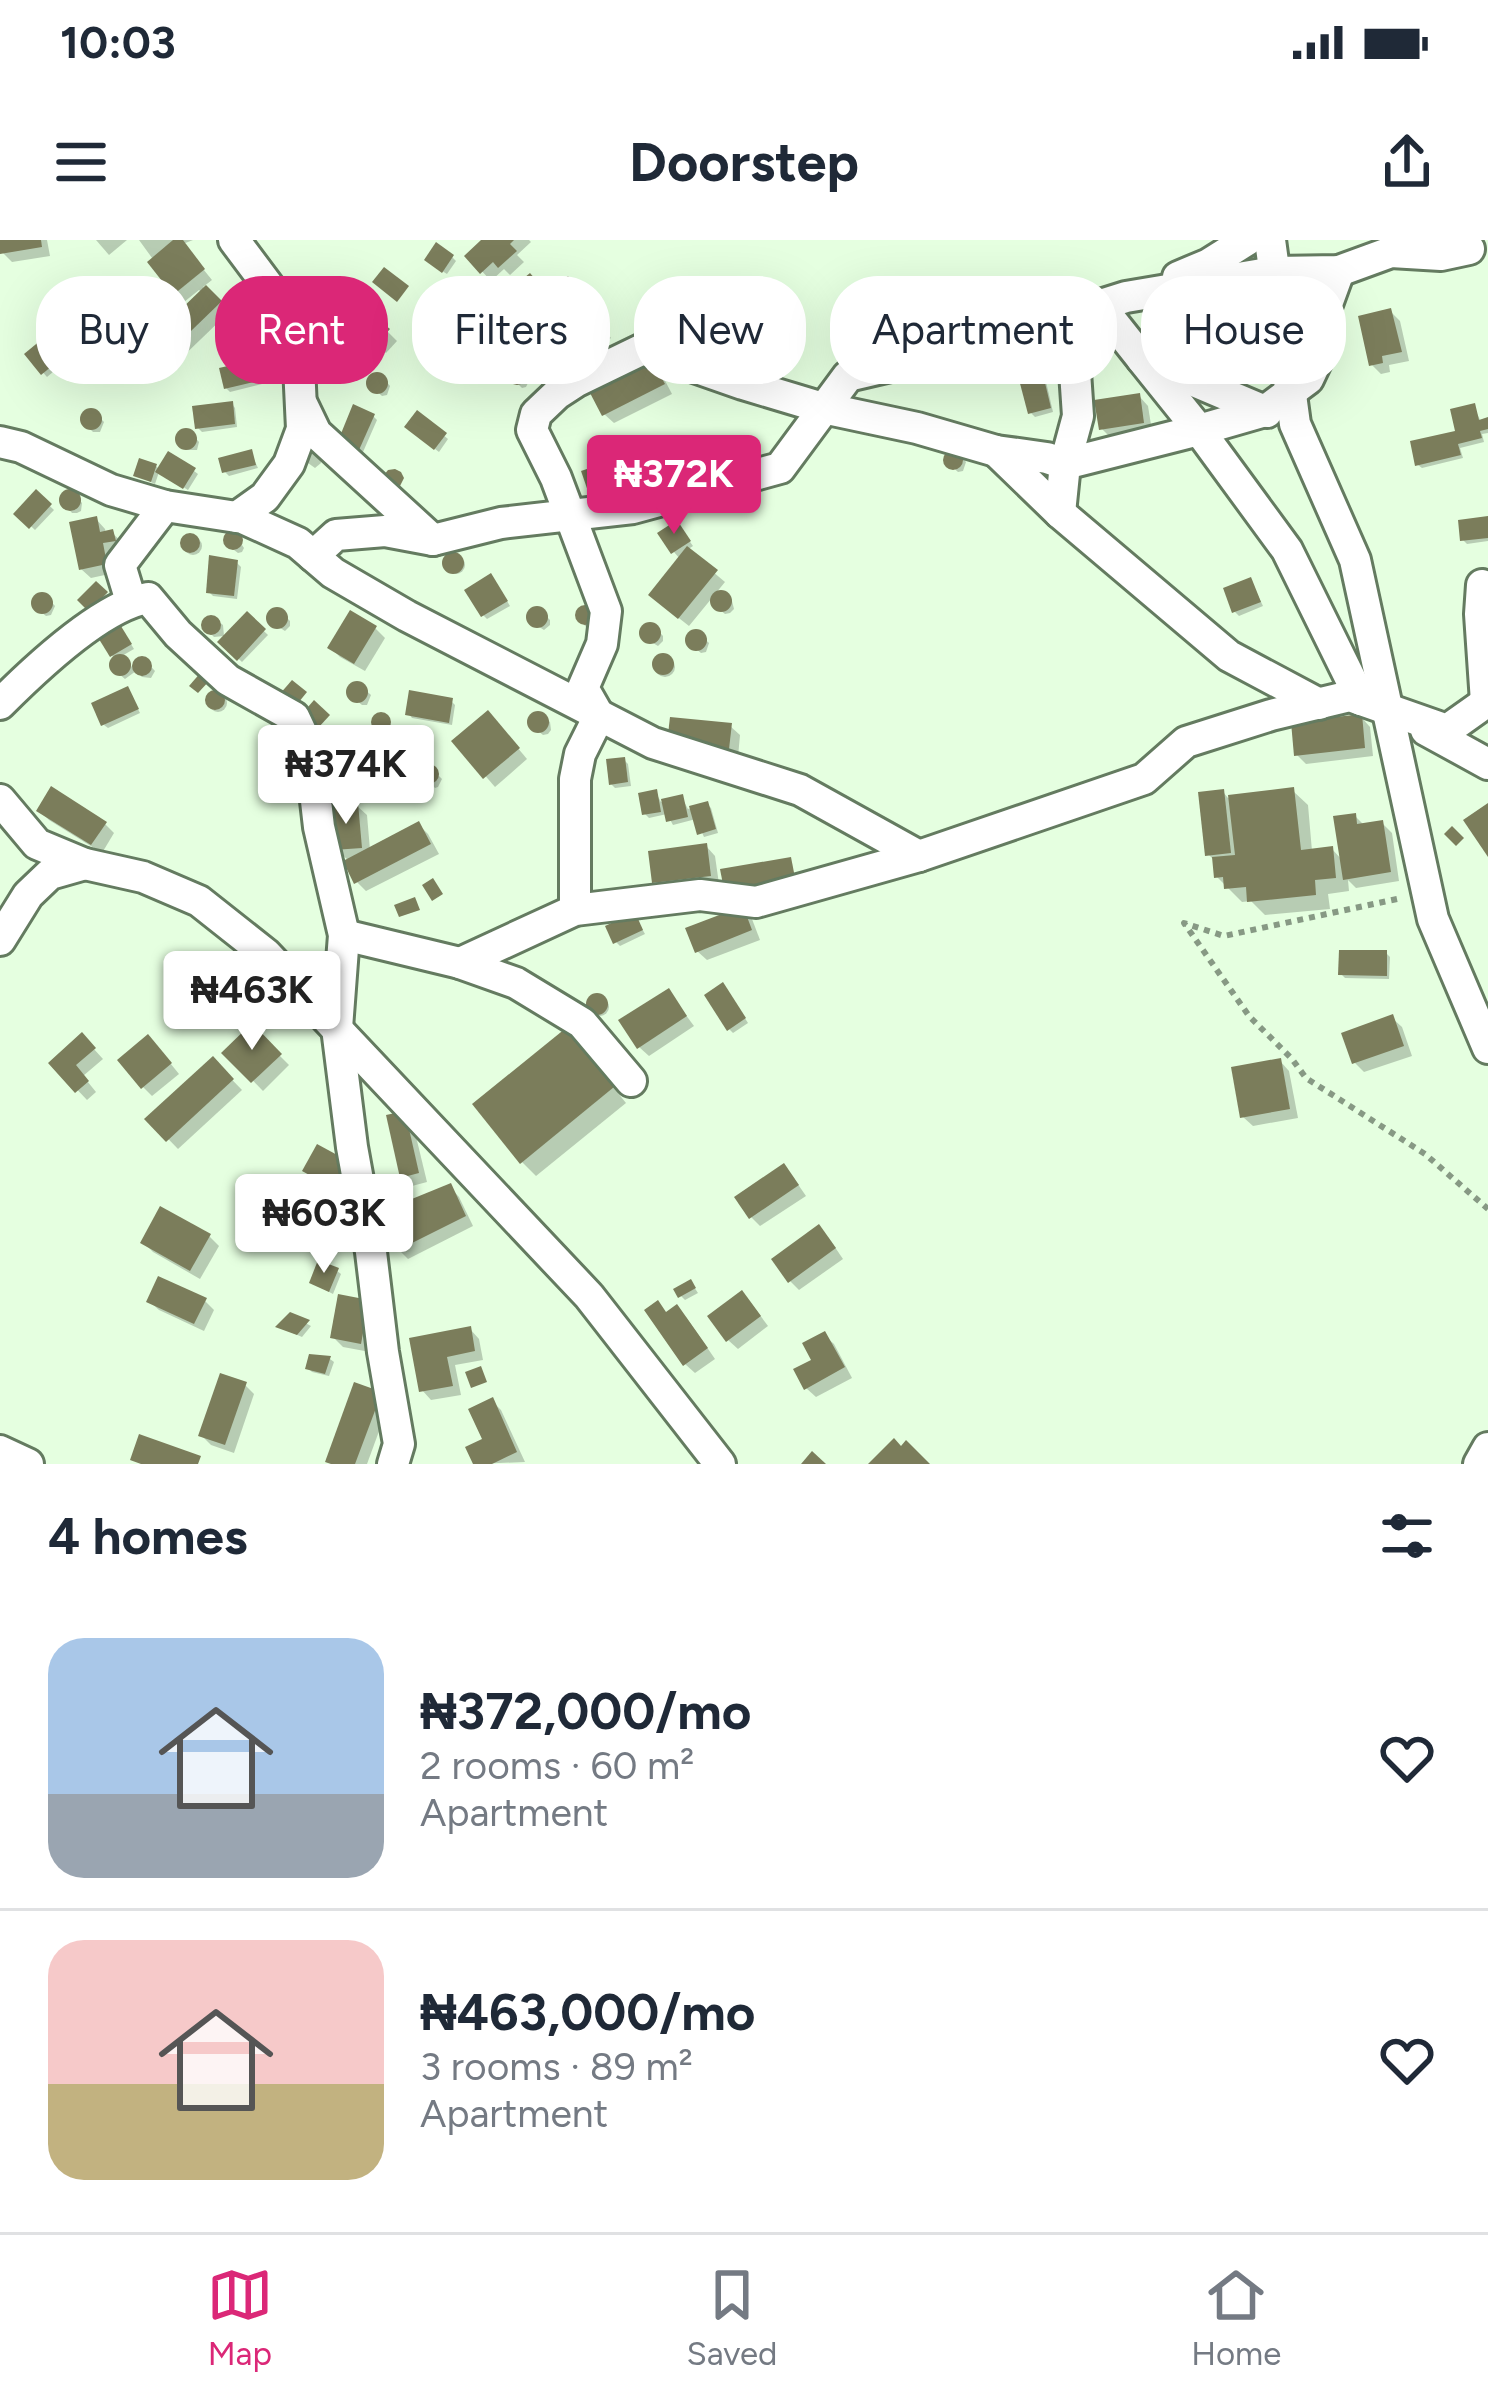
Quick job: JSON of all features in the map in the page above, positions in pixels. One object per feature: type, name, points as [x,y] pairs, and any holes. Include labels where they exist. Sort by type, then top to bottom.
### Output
[{"type":"street","points":[[234,240],[281,303],[299,366],[302,429],[289,464],[266,497],[237,517]]},
{"type":"street","points":[[1135,296],[1209,264],[1247,240]]},
{"type":"street","points":[[1270,240],[1294,424],[1355,560],[1375,705],[1433,919],[1488,1048]]},
{"type":"street","points":[[1117,301],[1274,272],[1340,271],[1391,252],[1476,252]]},
{"type":"street","points":[[599,716],[584,688],[602,644],[606,610],[556,478],[532,430],[536,413],[577,381],[643,349],[823,408],[1065,464],[1264,412],[1308,380],[1323,315],[1340,271]]},
{"type":"street","points":[[1117,327],[1141,358]]},
{"type":"street","points":[[314,556],[336,535],[385,531],[434,540],[501,523],[633,508],[780,468],[842,384]]},
{"type":"street","points":[[1060,513],[1065,464],[1078,416],[1076,384]]},
{"type":"street","points":[[1162,384],[1287,550],[1375,705],[1481,759]]},
{"type":"street","points":[[1200,384],[1294,424]]},
{"type":"street","points":[[301,400],[316,433],[434,540]]},
{"type":"street","points":[[0,442],[22,447],[111,490],[165,506],[237,517],[298,543],[333,573],[406,616],[599,716],[653,743],[800,790],[919,856]]},
{"type":"street","points":[[996,451],[1060,513],[1229,656],[1319,704]]},
{"type":"street","points":[[130,602],[120,565],[165,506]]},
{"type":"street","points":[[460,963],[575,910],[700,895],[756,902],[919,856],[1144,779],[1186,742],[1350,696],[1447,730],[1487,702],[1482,585]]},
{"type":"street","points":[[0,704],[46,658],[130,602],[148,598],[178,634],[228,680],[294,717],[320,772],[319,827],[344,935],[337,1028],[400,1444],[393,1464]]},
{"type":"street","points":[[575,910],[575,779],[580,754],[599,716]]},
{"type":"street","points":[[0,800],[37,844],[85,865],[143,877],[199,901],[266,954],[589,1296],[720,1464]]},
{"type":"street","points":[[0,940],[28,895],[50,874],[85,865]]},
{"type":"street","points":[[344,935],[460,963],[516,983],[582,1023],[631,1081]]},
{"type":"street","points":[[1479,1464],[1488,1448]]},
{"type":"street","points":[[0,1451],[28,1464]]},
{"type":"path","points":[[1429,899],[1390,899],[1224,936],[1184,923],[1249,1016],[1306,1078],[1425,1154],[1488,1209]]},
{"type":"building","points":[[0,240],[41,240],[42,247],[0,254]]},
{"type":"building","points":[[173,240],[183,240],[205,269],[191,280],[191,276],[158,276],[147,262]]},
{"type":"building","points":[[481,240],[514,240],[510,244],[517,251],[498,268],[493,262],[480,274],[464,256]]},
{"type":"building","points":[[436,242],[454,255],[442,273],[424,260]]},
{"type":"building","points":[[384,267],[409,286],[397,302],[388,295],[388,276],[377,276]]},
{"type":"building","points":[[206,285],[215,294],[215,308],[191,331],[191,300]]},
{"type":"building","points":[[1391,308],[1402,352],[1382,356],[1383,363],[1369,366],[1358,316]]},
{"type":"building","points":[[36,344],[36,369],[24,354]]},
{"type":"building","points":[[634,369],[634,384],[665,384],[602,416],[589,391]]},
{"type":"building","points":[[366,384],[388,384],[385,391],[369,391]]},
{"type":"building","points":[[1020,384],[1045,384],[1051,408],[1028,414]]},
{"type":"building","points":[[1140,393],[1144,423],[1099,430],[1094,400]]},
{"type":"building","points":[[233,401],[235,424],[195,429],[192,406]]},
{"type":"building","points":[[1475,403],[1479,420],[1488,417],[1488,429],[1480,431],[1482,438],[1458,444],[1461,455],[1415,466],[1410,441],[1455,431],[1450,409]]},
{"type":"building","points":[[353,404],[375,414],[359,450],[338,441]]},
{"type":"building","points":[[91,408],[102,419],[91,430],[80,419]]},
{"type":"building","points":[[417,410],[447,433],[434,450],[404,427]]},
{"type":"building","points":[[186,428],[197,439],[186,450],[175,439]]},
{"type":"building","points":[[664,443],[675,474],[592,503],[581,471]]},
{"type":"building","points":[[252,449],[256,465],[222,473],[218,458]]},
{"type":"building","points":[[953,450],[963,460],[953,470],[943,460]]},
{"type":"building","points":[[168,451],[196,468],[183,489],[155,472]]},
{"type":"building","points":[[139,458],[157,464],[151,482],[133,476]]},
{"type":"building","points":[[395,469],[404,478],[398,490],[384,475]]},
{"type":"building","points":[[36,489],[52,504],[29,529],[13,514]]},
{"type":"building","points":[[70,489],[81,500],[70,511],[59,500]]},
{"type":"building","points":[[97,516],[100,532],[113,529],[116,541],[103,543],[107,564],[79,570],[69,522]]},
{"type":"building","points":[[1488,516],[1488,538],[1460,541],[1458,520]]},
{"type":"building","points":[[677,520],[691,541],[671,554],[657,533]]},
{"type":"building","points":[[233,530],[243,540],[233,550],[223,540]]},
{"type":"building","points":[[190,533],[200,543],[190,553],[180,543]]},
{"type":"building","points":[[687,546],[718,570],[678,619],[648,595]]},
{"type":"building","points":[[453,552],[464,563],[453,574],[442,563]]},
{"type":"building","points":[[209,555],[238,560],[234,596],[206,593]]},
{"type":"building","points":[[491,573],[508,601],[481,617],[464,590]]},
{"type":"building","points":[[1251,577],[1261,602],[1232,613],[1223,588]]},
{"type":"building","points":[[96,581],[108,592],[89,612],[77,600]]},
{"type":"building","points":[[721,590],[732,601],[721,612],[710,601]]},
{"type":"building","points":[[42,592],[53,603],[42,614],[31,603]]},
{"type":"building","points":[[585,605],[595,615],[585,625],[575,615]]},
{"type":"building","points":[[537,606],[548,617],[537,628],[526,617]]},
{"type":"building","points":[[277,607],[288,618],[277,629],[266,618]]},
{"type":"building","points":[[350,610],[377,626],[354,664],[327,648]]},
{"type":"building","points":[[247,611],[266,629],[237,661],[217,642]]},
{"type":"building","points":[[211,615],[221,625],[211,635],[201,625]]},
{"type":"building","points":[[116,618],[132,644],[110,657],[94,631]]},
{"type":"building","points":[[650,622],[661,633],[650,644],[639,633]]},
{"type":"building","points":[[696,629],[707,640],[696,651],[685,640]]},
{"type":"building","points":[[663,653],[674,664],[663,675],[652,664]]},
{"type":"building","points":[[120,654],[131,665],[120,676],[109,665]]},
{"type":"building","points":[[142,656],[152,666],[142,676],[132,666]]},
{"type":"building","points":[[202,671],[211,679],[198,693],[189,686]]},
{"type":"building","points":[[292,680],[307,692],[294,708],[279,695]]},
{"type":"building","points":[[357,681],[368,692],[357,703],[346,692]]},
{"type":"building","points":[[128,686],[139,709],[101,726],[91,703]]},
{"type":"building","points":[[215,690],[225,700],[215,710],[205,700]]},
{"type":"building","points":[[409,690],[453,698],[449,723],[405,715]]},
{"type":"building","points":[[314,700],[330,715],[318,728],[302,714]]},
{"type":"building","points":[[488,710],[520,748],[483,779],[451,741]]},
{"type":"building","points":[[538,711],[549,722],[538,733],[527,722]]},
{"type":"building","points":[[381,712],[391,722],[381,732],[371,722]]},
{"type":"building","points":[[1362,714],[1365,748],[1294,756],[1291,722]]},
{"type":"building","points":[[670,717],[732,723],[729,749],[667,743]]},
{"type":"building","points":[[293,757],[303,767],[293,777],[283,767]]},
{"type":"building","points":[[625,757],[628,782],[609,785],[606,759]]},
{"type":"building","points":[[429,764],[439,774],[429,784],[419,774]]},
{"type":"building","points":[[410,776],[427,795],[418,803],[401,785]]},
{"type":"building","points":[[51,786],[107,822],[91,845],[36,811]]},
{"type":"building","points":[[1294,787],[1301,850],[1333,846],[1336,878],[1315,880],[1316,895],[1247,902],[1246,887],[1224,889],[1223,877],[1214,878],[1212,857],[1235,855],[1228,795]]},
{"type":"building","points":[[657,789],[661,812],[642,815],[638,793]]},
{"type":"building","points":[[1224,789],[1231,853],[1205,856],[1198,792]]},
{"type":"building","points":[[683,794],[688,817],[666,822],[661,799]]},
{"type":"building","points":[[708,801],[716,829],[697,835],[689,806]]},
{"type":"building","points":[[358,803],[362,848],[333,850],[330,805]]},
{"type":"building","points":[[1488,803],[1488,857],[1463,820]]},
{"type":"building","points":[[1356,813],[1357,824],[1383,820],[1391,872],[1343,880],[1333,816]]},
{"type":"building","points":[[419,821],[431,844],[354,884],[343,861]]},
{"type":"building","points":[[1452,826],[1464,838],[1456,846],[1444,834]]},
{"type":"building","points":[[707,843],[711,876],[652,883],[648,851]]},
{"type":"building","points":[[791,857],[796,883],[725,895],[720,869]]},
{"type":"building","points":[[433,878],[443,894],[432,901],[422,885]]},
{"type":"building","points":[[415,897],[420,910],[399,917],[394,905]]},
{"type":"building","points":[[743,906],[752,930],[695,953],[685,928]]},
{"type":"building","points":[[635,912],[643,930],[613,944],[605,926]]},
{"type":"building","points":[[1339,950],[1387,950],[1387,976],[1338,975]]},
{"type":"building","points":[[723,982],[746,1018],[727,1031],[704,995]]},
{"type":"building","points":[[669,988],[687,1016],[637,1049],[618,1020]]},
{"type":"building","points":[[597,993],[608,1004],[597,1015],[586,1004]]},
{"type":"building","points":[[1393,1014],[1404,1046],[1352,1064],[1341,1033]]},
{"type":"building","points":[[252,1023],[282,1054],[251,1083],[221,1053]]},
{"type":"building","points":[[566,1028],[614,1087],[520,1164],[472,1104]]},
{"type":"building","points":[[82,1032],[96,1048],[76,1065],[89,1081],[75,1093],[48,1063]]},
{"type":"building","points":[[148,1034],[172,1063],[141,1089],[117,1060]]},
{"type":"building","points":[[213,1056],[234,1079],[166,1142],[144,1119]]},
{"type":"building","points":[[1281,1058],[1290,1109],[1240,1118],[1231,1067]]},
{"type":"building","points":[[405,1111],[419,1173],[400,1178],[386,1115]]},
{"type":"building","points":[[317,1144],[352,1163],[337,1190],[302,1171]]},
{"type":"building","points":[[784,1163],[799,1185],[749,1219],[734,1197]]},
{"type":"building","points":[[451,1183],[466,1216],[396,1251],[380,1212]]},
{"type":"building","points":[[160,1206],[211,1234],[190,1271],[140,1243]]},
{"type":"building","points":[[819,1224],[836,1248],[788,1283],[771,1259]]},
{"type":"building","points":[[318,1260],[339,1268],[329,1292],[309,1283]]},
{"type":"building","points":[[158,1276],[207,1298],[194,1324],[146,1302]]},
{"type":"building","points":[[691,1279],[696,1288],[678,1298],[673,1289]]},
{"type":"building","points":[[742,1290],[761,1316],[726,1342],[707,1316]]},
{"type":"building","points":[[338,1294],[369,1300],[361,1344],[330,1338]]},
{"type":"building","points":[[658,1300],[666,1312],[677,1304],[708,1348],[683,1366],[644,1310]]},
{"type":"building","points":[[290,1312],[310,1320],[297,1335],[275,1327]]},
{"type":"building","points":[[471,1326],[475,1351],[447,1357],[453,1386],[419,1392],[409,1338]]},
{"type":"building","points":[[825,1331],[845,1367],[804,1390],[793,1369],[811,1360],[802,1343]]},
{"type":"building","points":[[309,1354],[331,1356],[325,1374],[305,1369]]},
{"type":"building","points":[[481,1366],[487,1382],[471,1388],[465,1372]]},
{"type":"building","points":[[220,1373],[247,1382],[225,1445],[198,1436]]},
{"type":"building","points":[[354,1382],[382,1392],[355,1464],[331,1464],[325,1462]]},
{"type":"building","points":[[493,1397],[517,1452],[492,1464],[473,1464],[465,1447],[482,1439],[468,1409]]},
{"type":"building","points":[[139,1434],[201,1456],[198,1464],[130,1460]]},
{"type":"building","points":[[894,1438],[901,1446],[906,1440],[930,1464],[868,1464]]},
{"type":"building","points":[[812,1451],[826,1464],[801,1464]]}]
